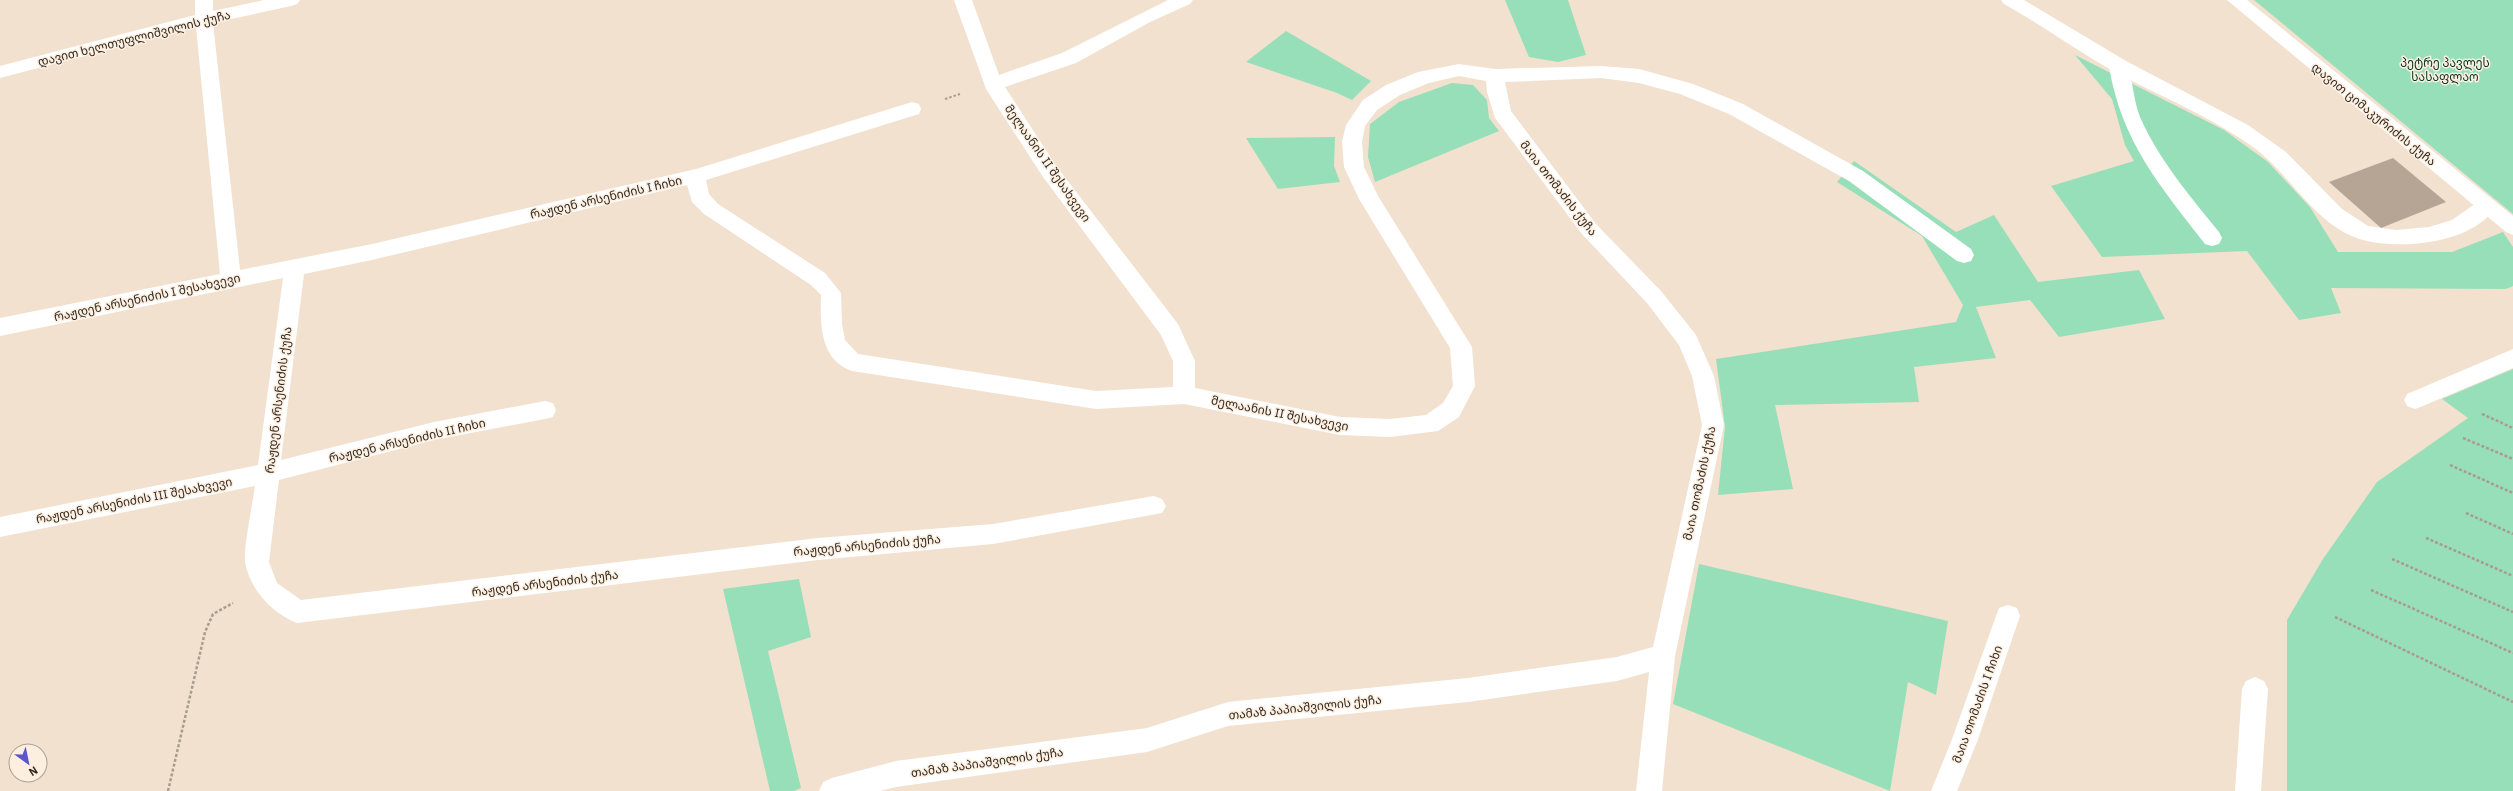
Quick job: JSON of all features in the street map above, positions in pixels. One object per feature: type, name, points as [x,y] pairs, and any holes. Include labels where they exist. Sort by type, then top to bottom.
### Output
[{"type":"street","points":[[204,0],[204,19],[231,280]]},
{"type":"street","name":"დავით ხელთუფლიშვილის ქუჩა","points":[[0,72],[204,19],[291,0]]},
{"type":"street","name":"მელაანის II შესახვევი","points":[[963,0],[993,84],[1050,172],[1170,330],[1184,361],[1184,395],[1340,426],[1390,428],[1430,424],[1451,410],[1464,386],[1461,347],[1369,199],[1354,167],[1352,142],[1356,125],[1370,105],[1393,90],[1424,77],[1459,70],[1495,76],[1601,72],[1639,76],[1686,89],[1736,109],[1856,176],[1964,255]]},
{"type":"street","points":[[993,84],[1069,58],[1144,18],[1184,0]]},
{"type":"street","points":[[2010,0],[2049,21],[2118,66],[2223,118],[2278,157],[2318,199],[2348,224],[2375,236],[2399,238],[2432,233],[2459,225],[2486,206]]},
{"type":"street","name":"დავით ციმაკურიძის ქუჩა","points":[[2236,0],[2513,227]]},
{"type":"street","points":[[2118,66],[2120,90],[2130,120],[2156,164],[2212,238]]},
{"type":"street","name":"მაია თომაძის ქუჩა","points":[[1495,76],[1496,92],[1502,113],[1589,229],[1654,297],[1688,342],[1703,376],[1713,425],[1662,656],[1649,791]]},
{"type":"street","name":"რაჟდენ არსენიძის I ჩიხი","points":[[295,267],[372,252],[696,176],[912,109]]},
{"type":"street","points":[[696,176],[699,197],[711,209],[818,280],[831,293],[831,324],[836,344],[852,362],[1096,400],[1184,395]]},
{"type":"street","name":"რაჟდენ არსენიძის I შესახვევი","points":[[0,327],[295,267]]},
{"type":"street","name":"რაჟდენ არსენიძის ქუჩა","points":[[295,267],[257,562],[268,590],[297,612],[818,549],[993,534],[1154,506]]},
{"type":"street","points":[[2415,400],[2513,358]]},
{"type":"street","name":"რაჟდენ არსენიძის II ჩიხი","points":[[269,473],[434,431],[545,410]]},
{"type":"street","name":"რაჟდენ არსენიძის III შესახვევი","points":[[0,527],[269,473]]},
{"type":"street","name":"მაია თომაძის I ჩიხი","points":[[1944,791],[1964,742],[2008,616]]},
{"type":"street","name":"თამაზ პაპიაშვილის ქუჩა","points":[[832,791],[896,774],[1147,740],[1228,714],[1468,690],[1566,677],[1617,669],[1662,656]]},
{"type":"street","points":[[2248,791],[2255,689]]},
{"type":"path","points":[[912,109],[993,84]]},
{"type":"path","points":[[2482,414],[2513,428]]},
{"type":"path","points":[[2463,438],[2513,459]]},
{"type":"path","points":[[2450,465],[2513,493]]},
{"type":"path","points":[[2466,513],[2513,534]]},
{"type":"path","points":[[2426,538],[2513,576]]},
{"type":"path","points":[[2392,559],[2513,612]]},
{"type":"path","points":[[168,791],[205,632],[213,614],[266,584]]},
{"type":"path","points":[[2371,590],[2513,653]]},
{"type":"path","points":[[2335,617],[2513,702]]},
{"type":"green space","points":[[1505,0],[1568,0],[1586,55],[1558,62],[1529,57]]},
{"type":"green space","name":"პეტრე პავლეს სასაფლაო","points":[[2254,0],[2513,0],[2513,214]]},
{"type":"green space","points":[[1286,31],[1371,81],[1352,100],[1337,93],[1246,62]]},
{"type":"green space","points":[[2075,55],[2224,130],[2268,162],[2310,207],[2338,252],[2452,252],[2503,232],[2513,247],[2513,286],[2506,289],[2331,288],[2341,313],[2299,320],[2247,251],[2102,257],[2051,186],[2134,161],[2125,145],[2112,99]]},
{"type":"green space","points":[[1452,83],[1473,85],[1487,100],[1489,118],[1499,131],[1375,182],[1368,157],[1370,124],[1399,102]]},
{"type":"green space","points":[[1335,137],[1334,166],[1340,182],[1278,189],[1246,138]]},
{"type":"green space","points":[[1854,161],[1956,232],[1994,215],[2038,282],[2139,270],[2165,319],[2059,337],[2030,300],[1976,307],[1996,358],[1914,367],[1919,402],[1775,405],[1793,489],[1718,495],[1725,427],[1716,359],[1956,322],[1963,305],[1922,236],[1837,182]]},
{"type":"green space","points":[[2513,369],[2513,791],[2287,791],[2287,620],[2323,559],[2377,482],[2468,418],[2442,399]]},
{"type":"green space","points":[[1699,564],[1948,621],[1936,695],[1908,682],[1890,791],[1673,704]]},
{"type":"green space","points":[[799,579],[811,637],[768,651],[801,788],[794,791],[770,791],[723,589]]},
{"type":"building","points":[[2393,158],[2446,202],[2381,228],[2329,182]]}]
